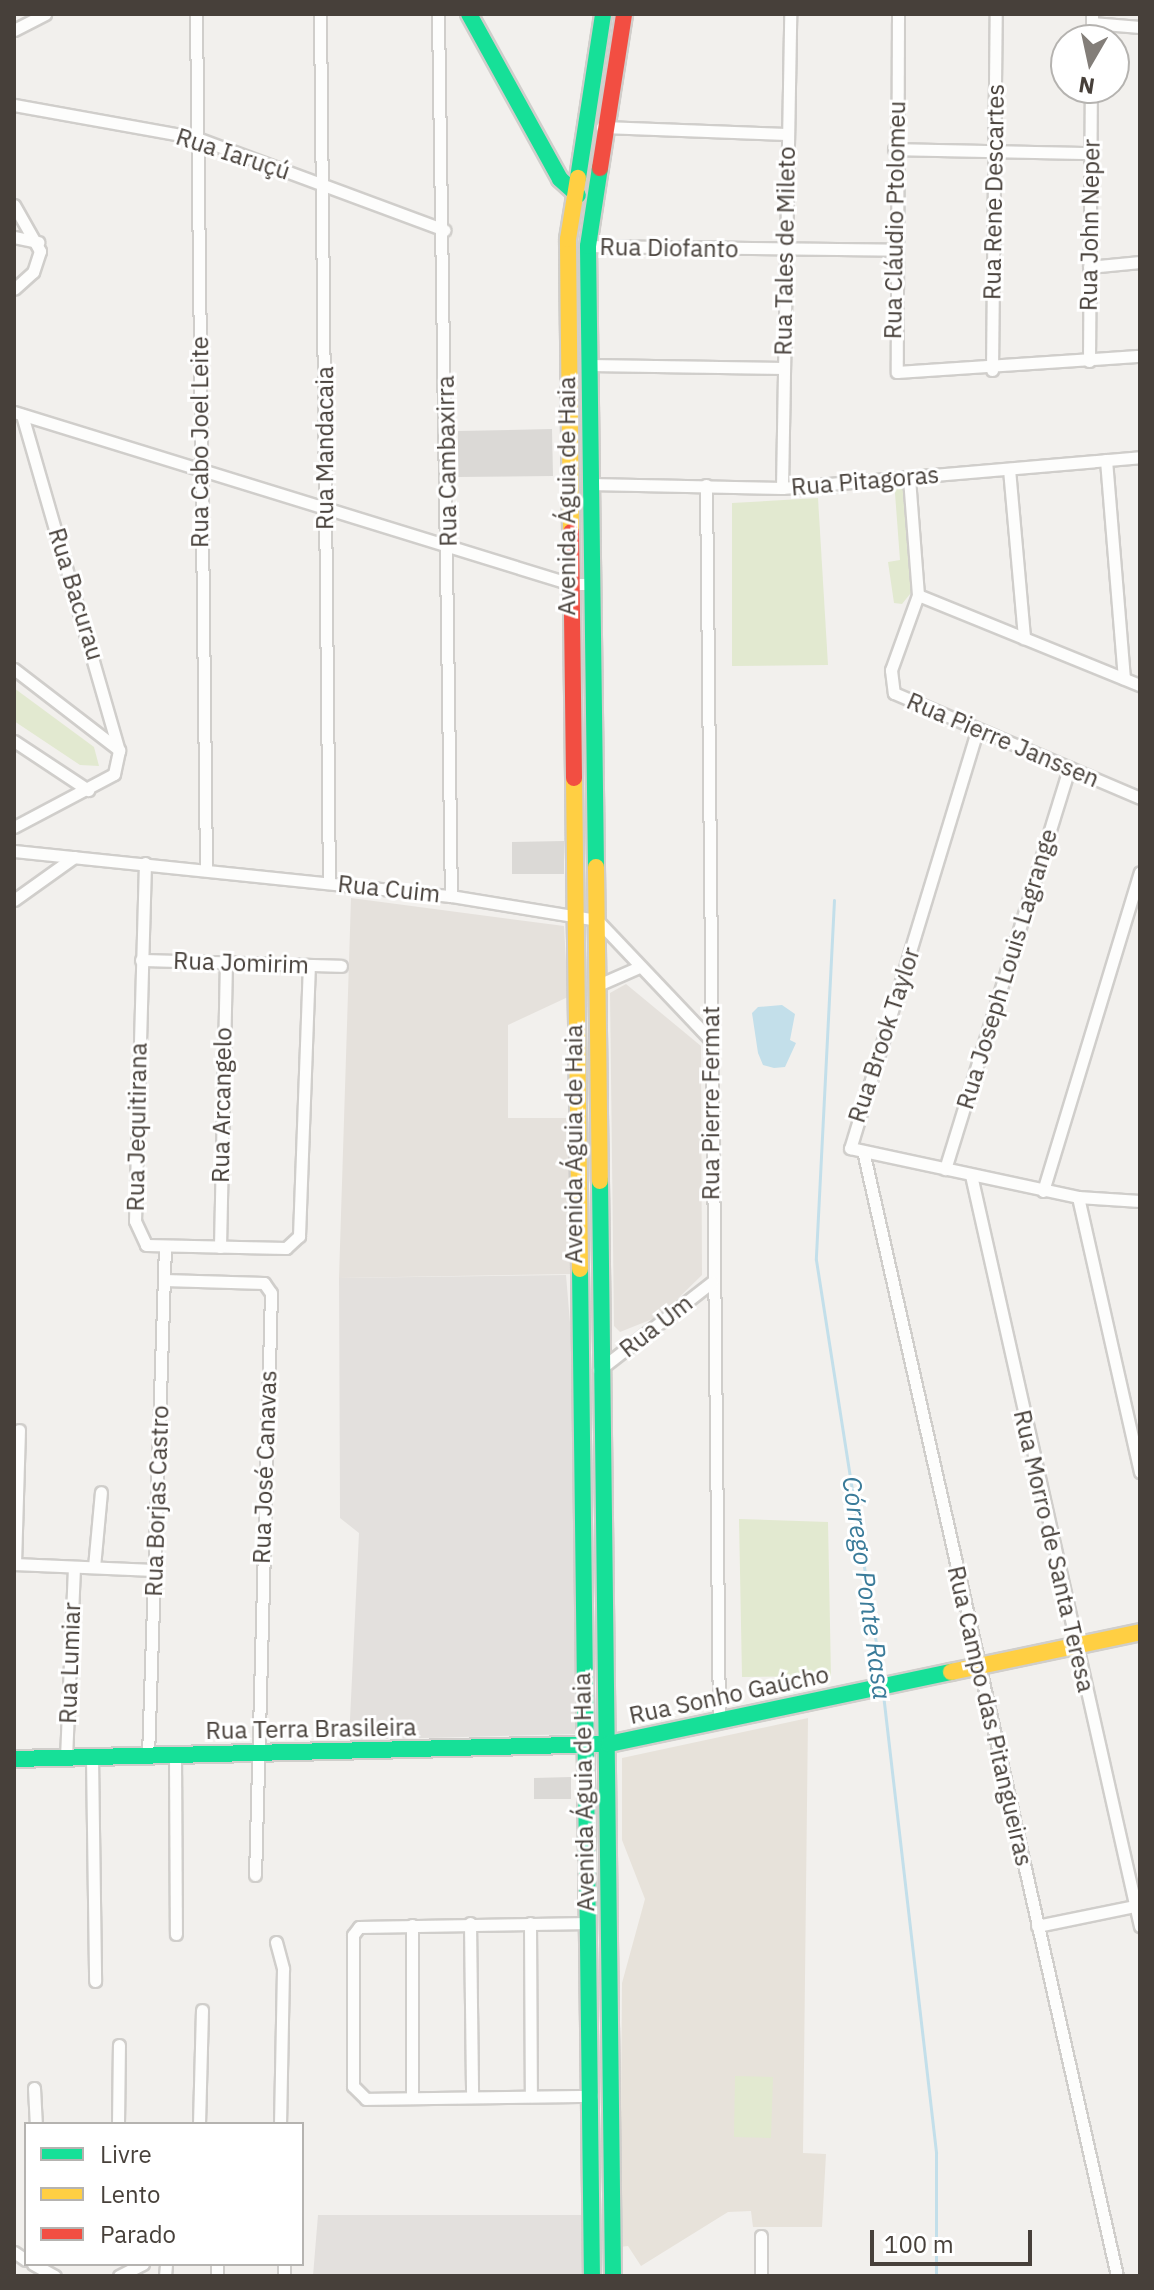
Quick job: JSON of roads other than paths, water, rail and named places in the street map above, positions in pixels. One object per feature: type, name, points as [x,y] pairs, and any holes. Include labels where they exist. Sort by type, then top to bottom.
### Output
[{"type":"main road","points":[[469,14],[573,194],[592,197]]},
{"type":"main road","points":[[475,14],[481,32]]},
{"type":"main road","name":"Avenida Águia de Haia","points":[[592,2276],[589,1746],[579,1316],[571,584],[573,194],[603,14]]},
{"type":"main road","name":"Avenida Águia de Haia","points":[[613,2276],[609,1744],[598,1327],[598,985],[588,246],[602,127],[624,14]]},
{"type":"main road","points":[[579,1316],[587,1330],[598,1327]]},
{"type":"main road","name":"Rua Sonho Gaúcho","points":[[609,1744],[1140,1632]]},
{"type":"main road","name":"Rua Terra Brasileira","points":[[14,1759],[609,1744]]},
{"type":"street","points":[[14,30],[45,14]]},
{"type":"street","name":"Rua Cabo Joel Leite","points":[[193,14],[206,869]]},
{"type":"street","name":"Rua Mandacaia","points":[[320,14],[329,882]]},
{"type":"street","name":"Rua Tales de Mileto","points":[[782,488],[790,14]]},
{"type":"street","name":"Rua Cláudio Ptolomeu","points":[[898,14],[894,149],[897,372],[992,370],[1140,356]]},
{"type":"street","name":"Rua Rene Descartes","points":[[992,370],[996,14]]},
{"type":"street","name":"Rua Cambaxirra","points":[[439,18],[451,896]]},
{"type":"street","points":[[1092,18],[1140,27]]},
{"type":"street","name":"Rua John Neper","points":[[1089,361],[1091,104]]},
{"type":"street","name":"Rua Iaruçú","points":[[14,105],[197,138],[444,230]]},
{"type":"street","points":[[602,127],[787,134]]},
{"type":"street","points":[[894,149],[1090,153]]},
{"type":"street","points":[[14,205],[38,242],[38,261],[15,289]]},
{"type":"street","points":[[14,237],[38,242]]},
{"type":"street","name":"Rua Diofanto","points":[[588,246],[895,250]]},
{"type":"street","points":[[1089,267],[1140,262]]},
{"type":"street","points":[[590,365],[784,368]]},
{"type":"street","points":[[18,413],[571,584],[592,584]]},
{"type":"street","name":"Rua Bacurau","points":[[18,413],[119,751],[114,774],[88,790]]},
{"type":"street","name":"Rua Pitagoras","points":[[590,484],[782,488],[1140,457]]},
{"type":"street","points":[[1106,460],[1124,678]]},
{"type":"street","points":[[1009,469],[1024,638]]},
{"type":"street","name":"Rua Pierre Janssen","points":[[909,478],[918,595],[891,670],[894,693],[1140,798]]},
{"type":"street","name":"Rua Pierre Fermat","points":[[706,485],[719,1721]]},
{"type":"street","points":[[918,595],[1140,685]]},
{"type":"street","points":[[14,669],[119,751]]},
{"type":"street","name":"Rua Brook Taylor","points":[[977,731],[849,1143],[864,1155],[1043,1191],[1078,1197],[1140,1199]]},
{"type":"street","points":[[14,741],[88,790],[14,827]]},
{"type":"street","name":"Rua Joseph Louis Lagrange","points":[[945,1169],[1069,768]]},
{"type":"street","name":"Rua Cuim","points":[[14,851],[451,896],[597,920]]},
{"type":"street","points":[[14,900],[74,857]]},
{"type":"street","name":"Rua Jequitirana","points":[[145,863],[135,1221],[142,1242],[165,1246]]},
{"type":"street","points":[[1043,1191],[1140,872]]},
{"type":"street","points":[[597,920],[711,1040]]},
{"type":"street","name":"Rua Jomirim","points":[[141,960],[341,966]]},
{"type":"street","name":"Rua Arcangelo","points":[[220,1247],[226,962]]},
{"type":"street","points":[[165,1246],[286,1248],[299,1236],[309,965]]},
{"type":"street","points":[[598,985],[639,967]]},
{"type":"street","name":"Rua Campo das Pitangueiras","points":[[864,1155],[1117,2276]]},
{"type":"street","name":"Rua Morro de Santa Teresa","points":[[971,1175],[1075,1645],[1138,1905],[1140,1926]]},
{"type":"street","points":[[1078,1197],[1140,1472]]},
{"type":"street","name":"Rua Borjas Castro","points":[[148,1756],[165,1246]]},
{"type":"street","name":"Rua José Canavas","points":[[164,1280],[264,1283],[270,1288],[256,1754]]},
{"type":"street","name":"Rua Um","points":[[599,1370],[712,1282]]},
{"type":"street","points":[[19,1430],[14,1564],[154,1570]]},
{"type":"street","points":[[94,1567],[101,1492]]},
{"type":"street","name":"Rua Lumiar","points":[[66,1758],[74,1567]]},
{"type":"street","points":[[255,1875],[256,1754]]},
{"type":"street","points":[[175,1756],[176,1934]]},
{"type":"street","points":[[92,1757],[95,1981]]},
{"type":"street","points":[[1037,1926],[1138,1905]]},
{"type":"street","points":[[470,1923],[472,2095]]},
{"type":"street","points":[[530,1923],[531,2095]]},
{"type":"street","points":[[589,1923],[359,1927],[353,1935],[353,2086],[366,2099],[472,2095],[592,2096]]},
{"type":"street","points":[[412,1925],[412,2098]]},
{"type":"street","points":[[276,1942],[283,1969],[280,2122]]},
{"type":"street","points":[[199,2122],[202,2010]]},
{"type":"street","points":[[118,2122],[119,2045]]},
{"type":"street","points":[[34,2088],[36,2122]]},
{"type":"street","points":[[761,2236],[761,2276]]},
{"type":"street","points":[[37,2266],[55,2276]]},
{"type":"street","points":[[118,2276],[139,2266]]},
{"type":"water","points":[[782,1005],[795,1014],[790,1040],[796,1043],[785,1067],[774,1068],[763,1065],[758,1053],[752,1013],[758,1007]]},
{"type":"waterway","name":"Córrego Ponte Rasa","points":[[834,900],[816,1260],[882,1682]]},
{"type":"waterway","name":"Córrego Ponte Rasa","points":[[883,1694],[936,2153],[936,2276]]}]
